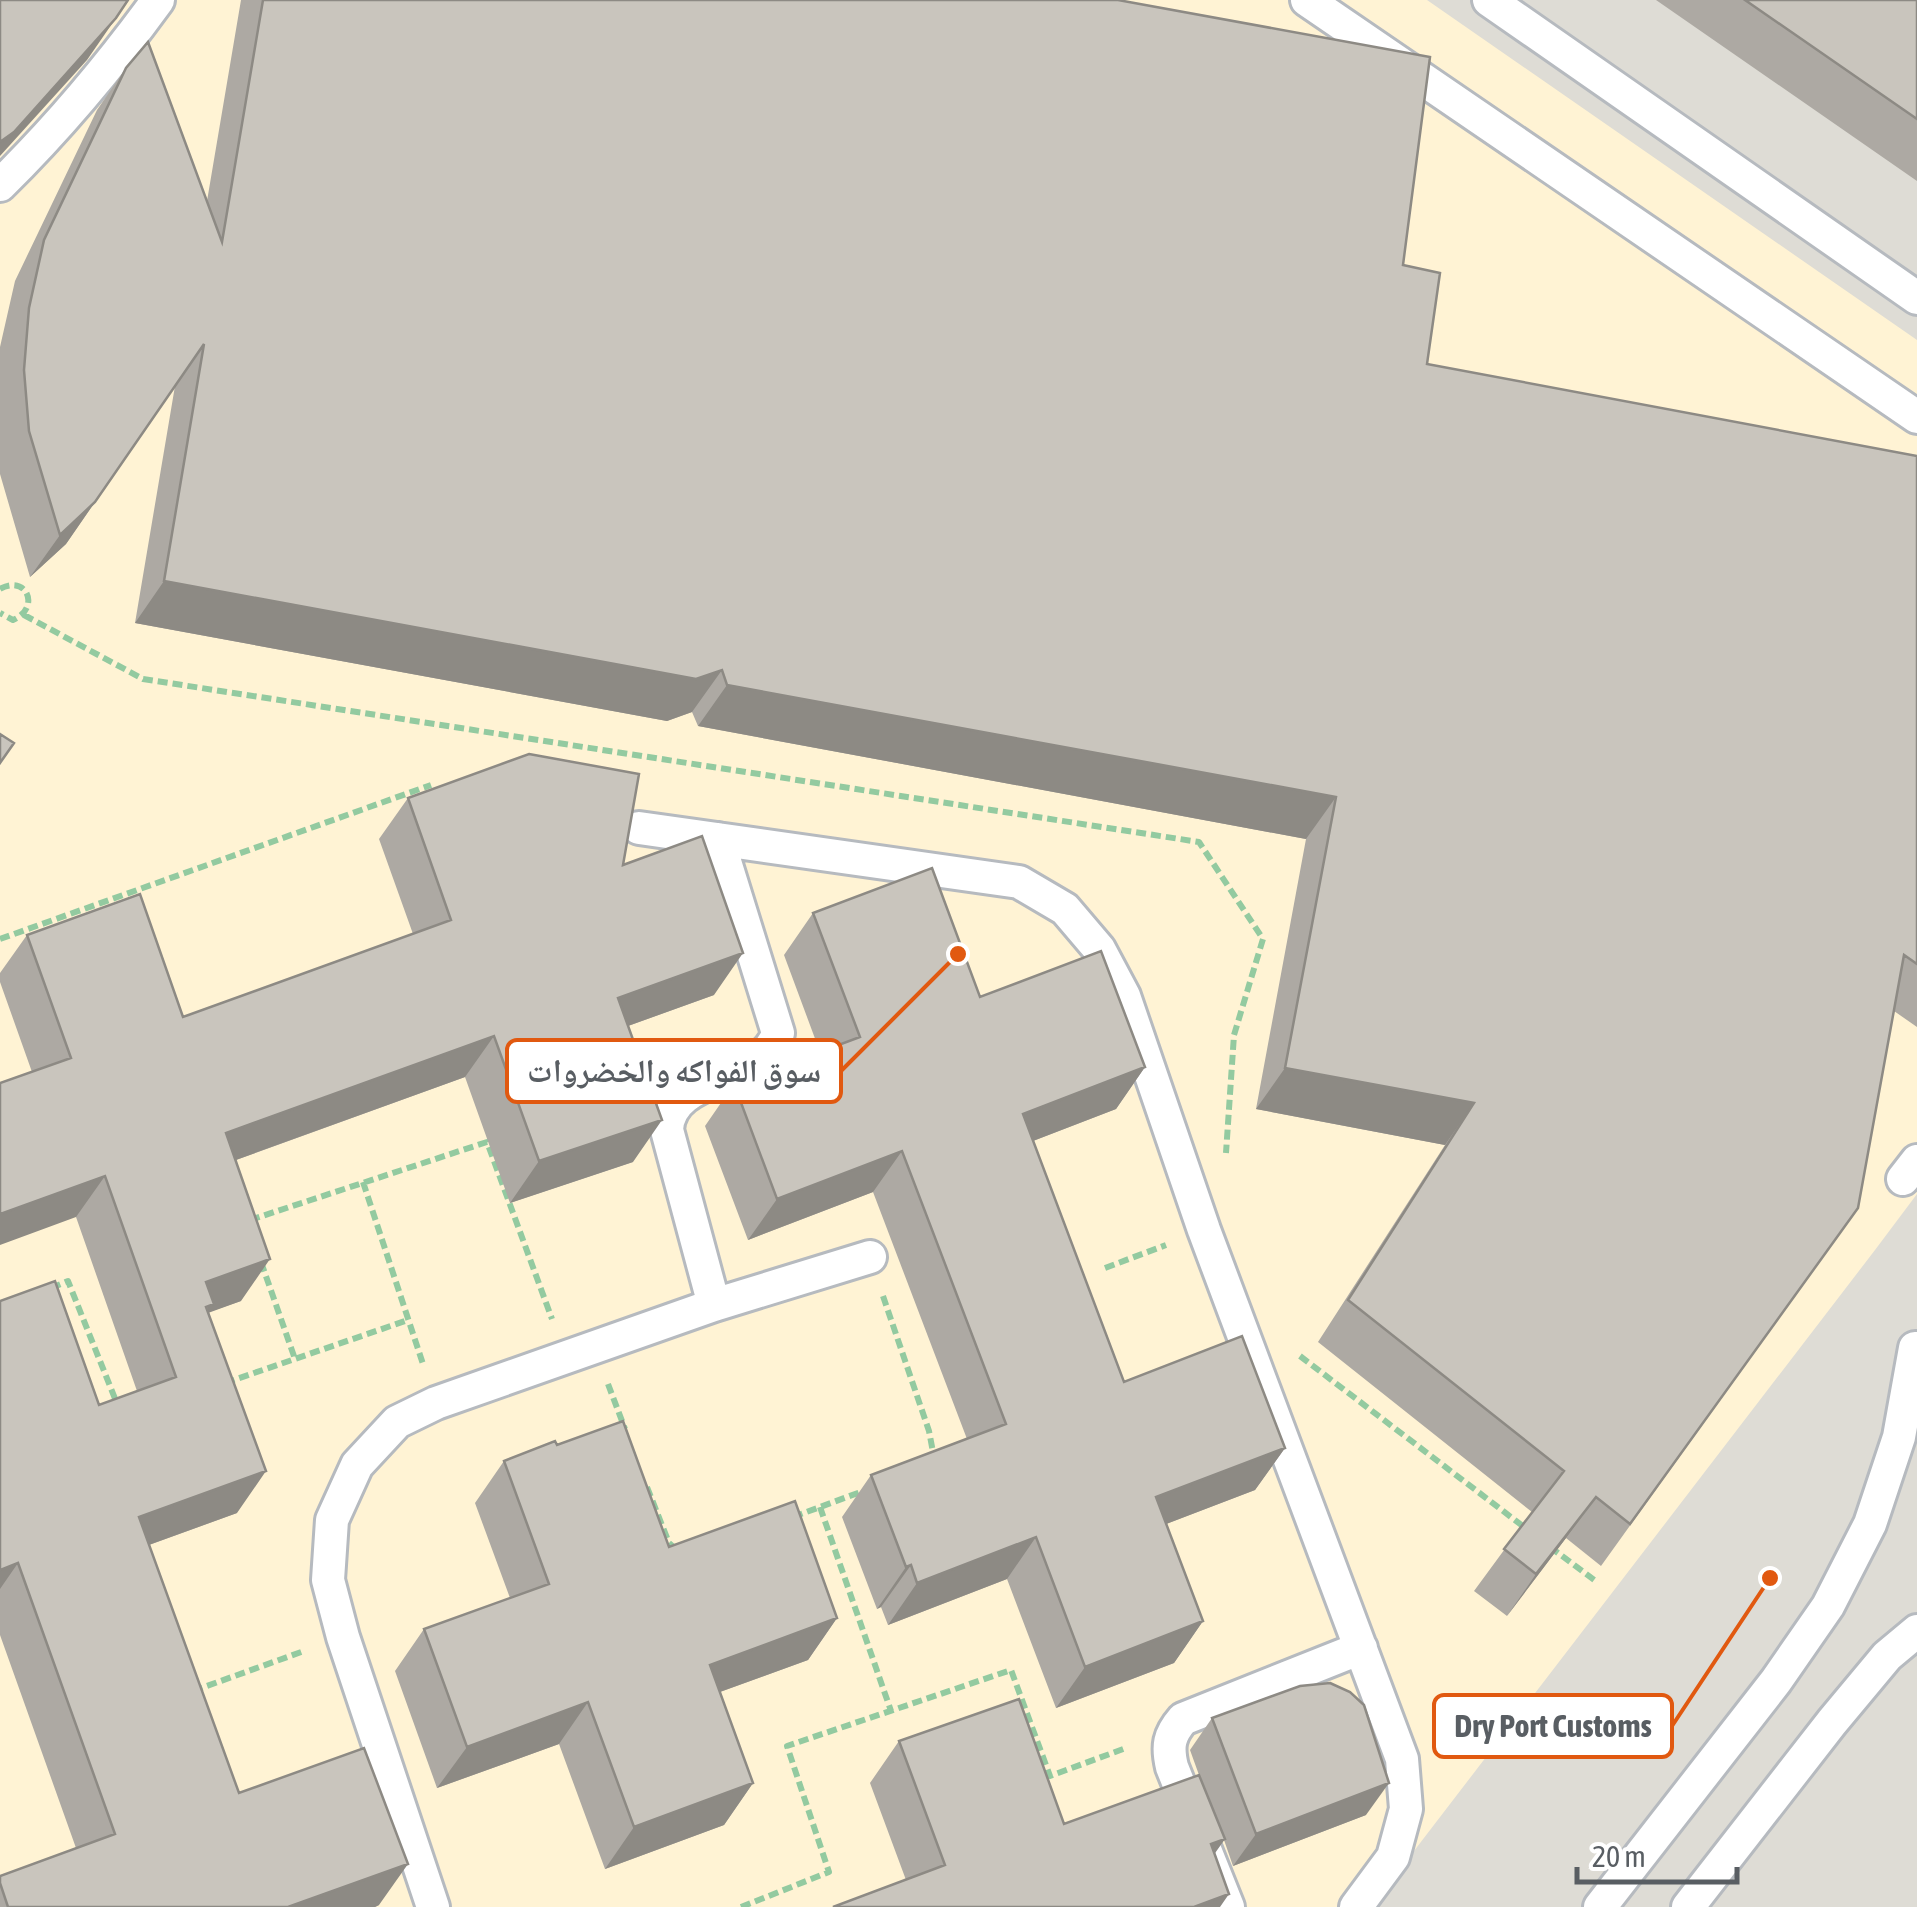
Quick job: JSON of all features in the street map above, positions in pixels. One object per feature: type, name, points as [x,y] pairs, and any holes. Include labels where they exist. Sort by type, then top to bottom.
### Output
[{"type":"lane","points":[[0,184],[98,78],[158,0]]},
{"type":"lane","points":[[1307,0],[1917,417]]},
{"type":"lane","points":[[1488,0],[1917,298]]},
{"type":"lane","points":[[639,828],[1019,882],[1065,909],[1098,948],[1124,996],[1204,1230],[1402,1759],[1406,1809],[1392,1857],[1356,1907]]},
{"type":"lane","points":[[714,1305],[666,1130],[667,1119],[677,1102],[768,1053],[778,1033],[718,839]]},
{"type":"lane","points":[[433,1907],[342,1637],[328,1580],[332,1520],[357,1464],[398,1422],[436,1403],[714,1305],[870,1256]]},
{"type":"lane","points":[[1600,1907],[1776,1681],[1828,1606],[1870,1524],[1899,1438],[1916,1347]]},
{"type":"lane","points":[[1688,1907],[1832,1722],[1888,1656],[1917,1631]]},
{"type":"lane","points":[[1228,1907],[1172,1766],[1168,1750],[1172,1732],[1183,1719],[1362,1648]]},
{"type":"path","points":[[0,589],[11,583],[22,586],[29,594],[30,606],[24,615],[13,620],[0,613]]},
{"type":"path","points":[[24,615],[143,679],[1198,842],[1264,940],[1234,1035],[1226,1163]]},
{"type":"path","points":[[0,939],[431,786]]},
{"type":"path","points":[[252,1238],[246,1221],[487,1142],[580,1353],[630,1441]]},
{"type":"path","points":[[363,1182],[436,1403]]},
{"type":"path","points":[[1104,1268],[1204,1230]]},
{"type":"path","points":[[259,1255],[296,1359]]},
{"type":"path","points":[[870,1256],[932,1442],[929,1462],[921,1469]]},
{"type":"path","points":[[34,1294],[68,1281],[123,1419]]},
{"type":"path","points":[[209,1389],[408,1320]]},
{"type":"path","points":[[1297,1354],[1534,1534]]},
{"type":"path","points":[[644,1478],[669,1543],[684,1554]]},
{"type":"path","points":[[786,1520],[874,1487]]},
{"type":"path","points":[[820,1507],[890,1711]]},
{"type":"path","points":[[1550,1546],[1597,1582]]},
{"type":"path","points":[[189,1693],[342,1637]]},
{"type":"path","points":[[740,1907],[829,1872],[787,1746],[1011,1670],[1050,1776],[1172,1732]]},
{"type":"shaded area","points":[[0,0],[1917,0],[1917,1907],[0,1907]]},
{"type":"shaded area","points":[[1427,0],[1917,0],[1917,340]]},
{"type":"shaded area","points":[[1917,1194],[1917,1907],[1371,1907],[1875,1250]]},
{"type":"building","points":[[0,0],[128,0],[14,132],[0,142]]},
{"type":"building","points":[[263,0],[1118,0],[1430,57],[1403,265],[1440,273],[1427,364],[1917,456],[1917,964],[1904,955],[1858,1208],[1630,1524],[1596,1497],[1536,1574],[1504,1549],[1564,1471],[1348,1300],[1474,1103],[1285,1068],[1336,797],[727,685],[722,670],[696,679],[164,581],[204,344],[95,502],[60,535],[29,431],[24,370],[29,308],[44,240],[126,68],[148,42],[222,242]]},
{"type":"building","points":[[1745,0],[1917,0],[1917,119]]},
{"type":"building","points":[[0,734],[14,743],[0,763]]},
{"type":"building","points":[[529,754],[639,774],[623,865],[702,836],[743,953],[618,998],[662,1120],[539,1161],[494,1036],[226,1133],[270,1259],[206,1282],[214,1304],[206,1307],[266,1471],[139,1517],[239,1793],[364,1748],[408,1864],[288,1907],[8,1907],[0,1876],[115,1834],[18,1563],[0,1570],[0,1301],[55,1281],[99,1405],[176,1377],[105,1176],[0,1214],[0,1083],[71,1058],[27,935],[140,894],[183,1017],[451,920],[408,798]]},
{"type":"building","points":[[932,868],[980,997],[1101,951],[1145,1067],[1023,1114],[1124,1382],[1242,1336],[1285,1448],[1156,1497],[1203,1621],[1085,1667],[1036,1537],[917,1583],[911,1565],[906,1567],[871,1475],[1006,1424],[902,1151],[777,1199],[734,1084],[860,1037],[813,913]]},
{"type":"building","points":[[623,1421],[669,1547],[795,1501],[837,1618],[710,1665],[753,1783],[634,1827],[588,1702],[467,1747],[424,1629],[549,1584],[504,1461]]},
{"type":"building","points":[[1330,1683],[1350,1692],[1364,1705],[1389,1783],[1256,1834],[1212,1718],[1300,1686]]},
{"type":"building","points":[[1019,1699],[1064,1824],[1199,1775],[1225,1839],[1211,1844],[1229,1894],[1194,1907],[833,1907],[945,1865],[899,1741]]},
{"type":"place","name":"سوق الفواكه والخضروات","points":[[958,954]]},
{"type":"place","name":"Dry Port Customs","points":[[1770,1578]]}]
